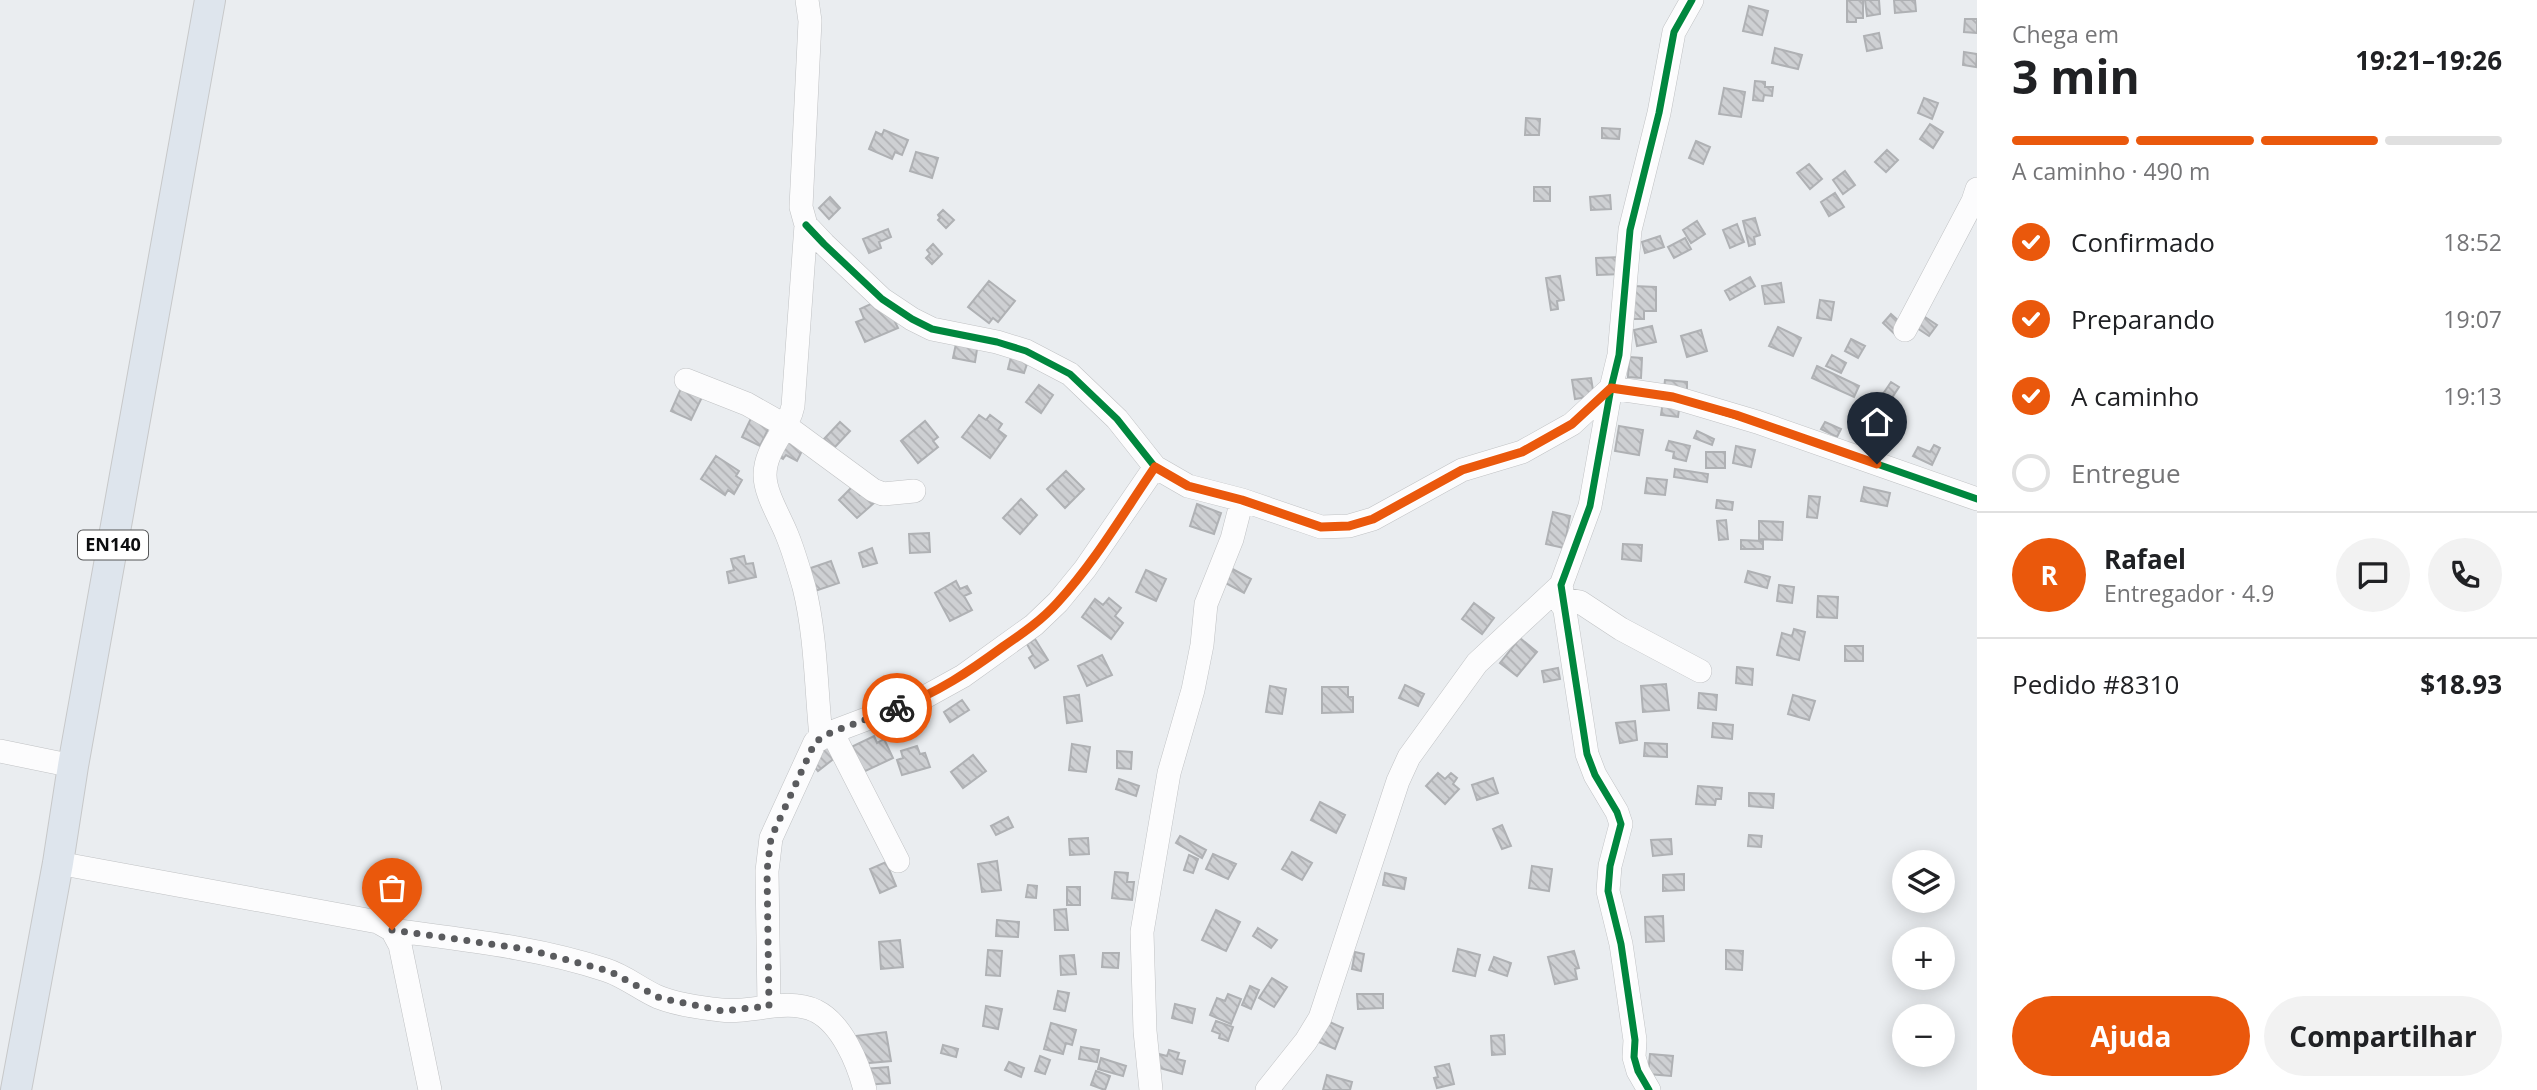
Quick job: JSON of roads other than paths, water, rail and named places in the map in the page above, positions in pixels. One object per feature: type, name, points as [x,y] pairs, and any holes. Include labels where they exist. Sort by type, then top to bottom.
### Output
[{"type":"main road","name":"EN140","points":[[16,1090],[210,0]]},
{"type":"street","points":[[807,0],[810,21],[801,207],[806,225],[793,406],[786,426],[769,453],[766,483],[789,538],[804,589],[827,734],[898,861]]},
{"type":"street","points":[[1649,1090],[1638,1071],[1634,1057],[1635,1040],[1622,944],[1608,891],[1610,866],[1621,824],[1587,754],[1561,595],[1590,506],[1619,355],[1630,230],[1659,113],[1674,32],[1692,0]]},
{"type":"street","points":[[1905,330],[1977,189]]},
{"type":"street","points":[[806,225],[882,299],[912,319],[932,329],[997,342],[1026,351],[1070,374],[1117,419],[1155,467],[1188,486],[1242,500],[1321,527],[1349,526],[1373,519],[1462,470],[1522,452],[1572,424],[1611,388]]},
{"type":"street","points":[[686,380],[747,404],[786,426],[873,491],[883,494],[914,491]]},
{"type":"street","points":[[1611,388],[1673,397],[1757,422],[1977,499]]},
{"type":"street","points":[[769,1006],[767,871],[771,838],[815,742],[827,734],[925,697],[963,676],[1034,625],[1058,602],[1085,569],[1155,467]]},
{"type":"street","points":[[1151,1090],[1144,1031],[1142,932],[1170,773],[1193,690],[1202,645],[1206,604],[1232,539],[1242,500]]},
{"type":"street","points":[[1561,595],[1580,602],[1621,629],[1700,671]]},
{"type":"street","points":[[1267,1090],[1306,1041],[1320,1018],[1398,781],[1409,757],[1477,663],[1561,595]]},
{"type":"street","points":[[0,751],[73,766]]},
{"type":"street","points":[[58,863],[378,922],[392,930],[526,949],[609,971],[660,998],[723,1011],[769,1006],[815,1010],[831,1023],[858,1062],[864,1090]]},
{"type":"street","points":[[392,930],[400,945],[430,1090]]}]
